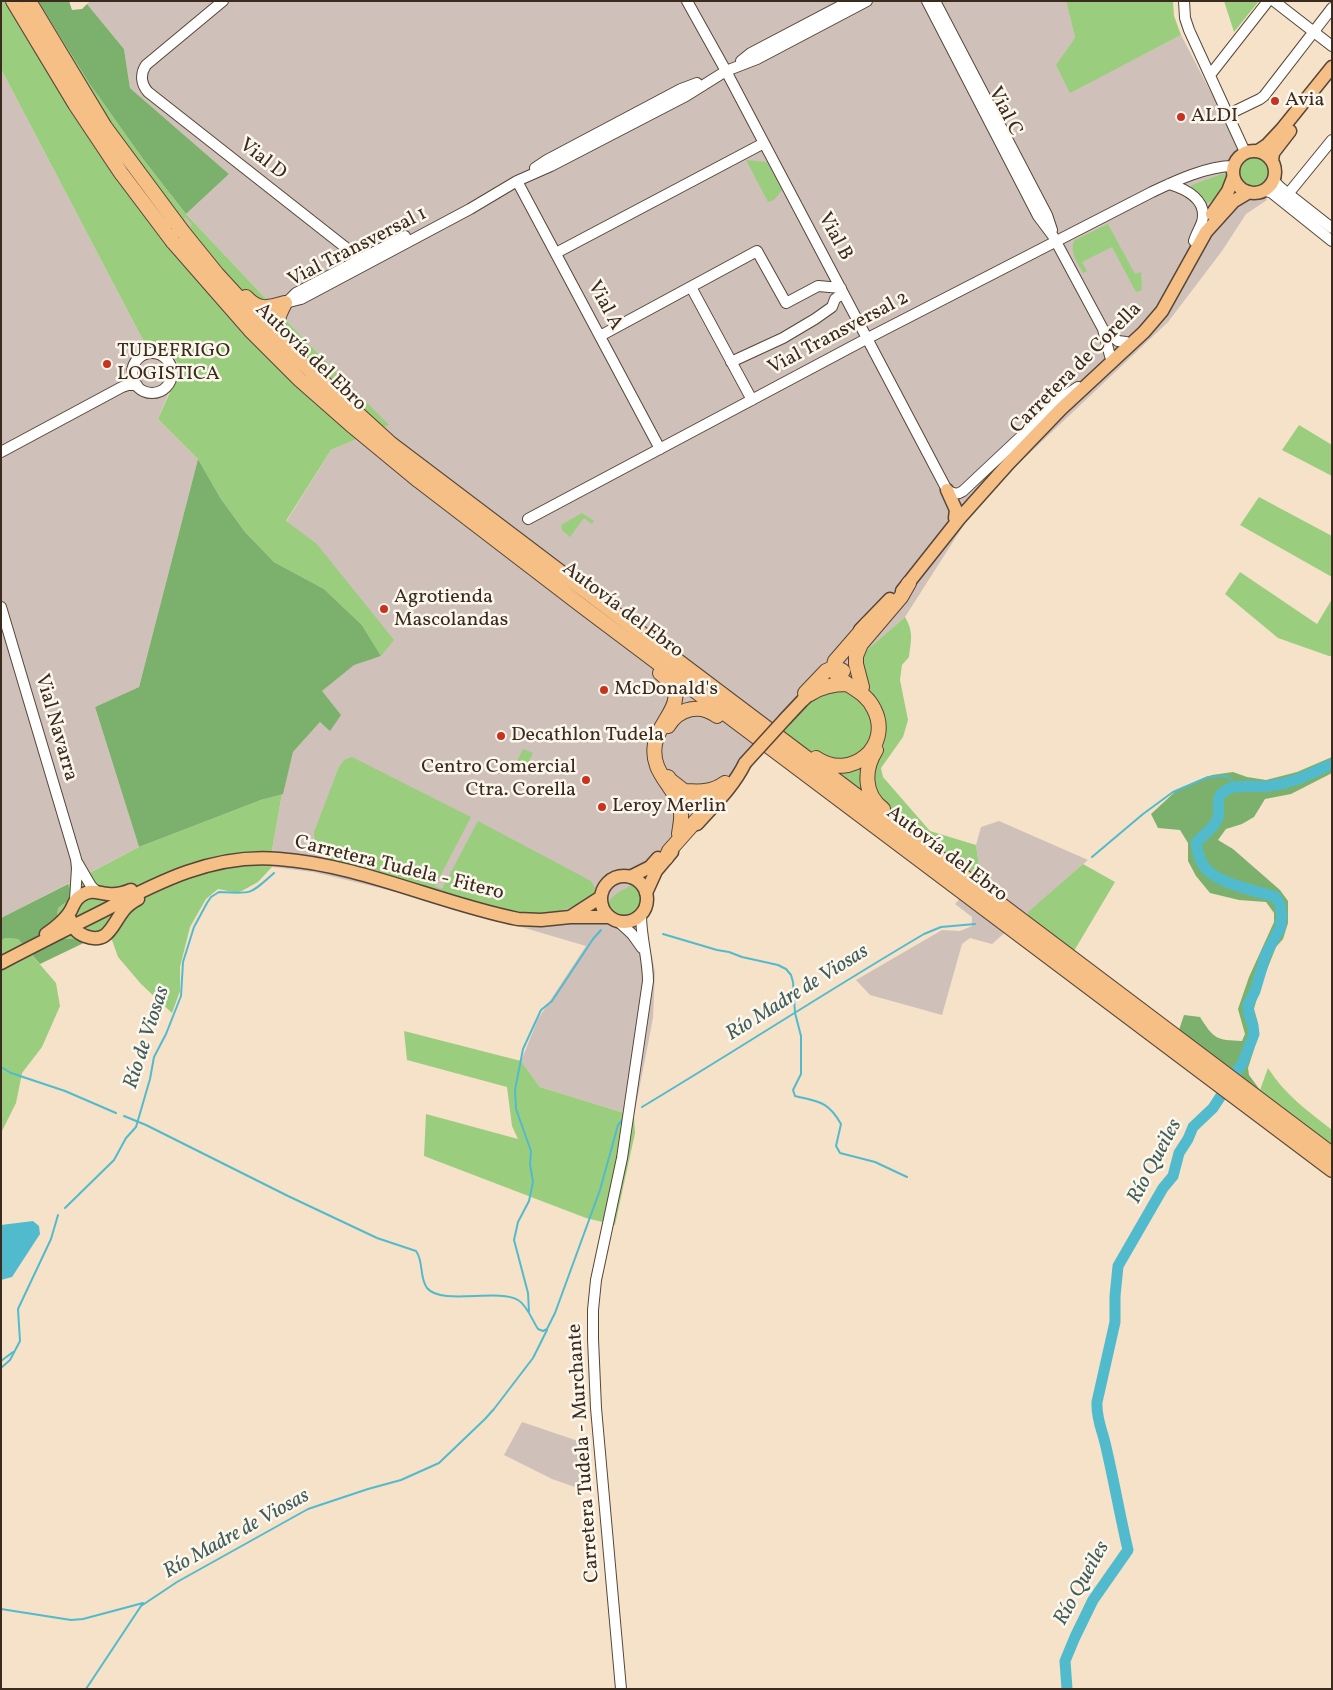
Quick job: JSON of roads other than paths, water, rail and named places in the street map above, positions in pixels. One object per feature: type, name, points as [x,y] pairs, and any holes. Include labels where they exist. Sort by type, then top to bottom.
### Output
[{"type":"highway","name":"Autovía del Ebro","points":[[13,1],[75,104],[121,173],[170,238],[207,283],[250,330],[300,380],[418,481],[896,842],[1252,1102],[1332,1170]]},
{"type":"highway","name":"Autovía del Ebro","points":[[29,1],[105,127],[180,228],[217,274],[261,322],[375,429],[678,662],[1022,920],[1208,1069]]},
{"type":"highway","points":[[180,228],[201,246],[250,301],[258,307],[269,308],[286,303]]},
{"type":"highway","points":[[286,303],[277,321],[281,333],[325,377],[364,411],[375,429]]},
{"type":"highway","points":[[350,424],[367,447],[391,467],[670,680],[676,700],[654,744],[655,761],[660,774],[669,786],[680,808],[682,818],[679,834]]},
{"type":"highway","points":[[862,687],[856,664],[856,656],[861,644],[901,597],[909,583]]},
{"type":"highway","points":[[678,662],[716,683],[825,764],[846,766],[862,760],[873,746],[878,733],[878,719],[867,697],[837,676],[835,661],[868,623]]},
{"type":"highway","points":[[803,697],[826,671],[835,667],[840,668],[876,701],[882,716],[881,738],[871,759],[867,774],[869,786],[877,805],[1000,896],[1022,920]]},
{"type":"highway","points":[[803,697],[828,685],[847,684]]},
{"type":"highway","points":[[666,858],[669,851],[701,815],[702,808],[701,804],[670,780],[663,769],[659,753],[660,744],[670,723],[676,716],[687,709],[699,708],[712,712],[837,805],[896,842]]},
{"type":"highway","points":[[686,792],[706,792],[716,789],[725,783]]},
{"type":"highway","name":"Autovía del Ebro","points":[[1252,1102],[1332,1154]]},
{"type":"main road","points":[[1252,152],[1263,152],[1272,160],[1275,168],[1273,180],[1264,190],[1256,193],[1240,188],[1233,172],[1237,158],[1267,145],[1332,67]]},
{"type":"main road","points":[[1272,160],[1273,153],[1332,78]]},
{"type":"main road","name":"Carretera de Corella","points":[[920,566],[955,518],[986,481],[1078,386],[1126,342],[1154,313],[1194,241],[1221,203],[1231,185],[1233,172]]},
{"type":"main road","name":"Carretera de Corella","points":[[920,566],[1009,463],[1061,410],[1144,332],[1162,311],[1206,232],[1234,202],[1249,192]]},
{"type":"main road","points":[[986,481],[997,465],[1027,433],[1027,430]]},
{"type":"main road","points":[[947,490],[962,501],[972,497]]},
{"type":"main road","points":[[947,490],[956,510],[955,518]]},
{"type":"main road","points":[[835,667],[909,583],[920,566]]},
{"type":"main road","points":[[630,877],[650,867],[786,718],[853,636],[881,610],[920,566]]},
{"type":"main road","points":[[646,893],[639,881],[630,877],[613,879],[606,885],[601,897],[602,906],[614,919],[628,922],[641,915],[646,905],[646,893],[656,871],[729,788],[745,763]]},
{"type":"main road","name":"Carretera Tudela - Fitero","points":[[6,960],[77,931],[115,904],[162,881],[179,874],[216,864],[246,859],[277,858],[320,865],[513,918],[541,920],[570,917],[614,919]]},
{"type":"main road","points":[[6,960],[21,947],[50,931],[85,893],[114,894],[162,881]]},
{"type":"main road","points":[[116,921],[132,903],[152,891],[162,881]]},
{"type":"main road","points":[[73,905],[70,918],[77,931],[90,938],[98,938],[105,935],[114,927],[117,916],[115,904],[101,893]]},
{"type":"main road","name":"Carretera Tudela - Fitero","points":[[570,917],[601,897]]},
{"type":"street","name":"Vial D","points":[[223,1],[146,65],[142,73],[143,86],[148,92],[363,262]]},
{"type":"street","name":"Vial B","points":[[687,1],[764,142],[947,490]]},
{"type":"street","name":"Vial Transversal 1","points":[[726,72],[751,53],[850,1]]},
{"type":"street","name":"Vial Transversal 1","points":[[286,303],[296,293],[363,262],[473,201],[517,181],[548,160],[681,89],[757,59],[867,1]]},
{"type":"street","name":"Vial C","points":[[927,1],[1038,216],[1055,238]]},
{"type":"street","name":"Vial C","points":[[935,1],[1047,214],[1055,238],[1103,329],[1110,356]]},
{"type":"street","points":[[1184,1],[1186,24],[1229,114],[1252,152]]},
{"type":"street","points":[[1210,75],[1268,1]]},
{"type":"street","points":[[1274,1],[1332,46]]},
{"type":"street","points":[[1229,114],[1260,99],[1332,8]]},
{"type":"street","points":[[1288,194],[1332,140]]},
{"type":"street","points":[[556,253],[764,142]]},
{"type":"street","name":"Vial Transversal 2","points":[[528,519],[1055,238],[1169,184],[1220,167],[1233,172]]},
{"type":"street","points":[[1273,180],[1332,228]]},
{"type":"street","name":"Vial A","points":[[517,181],[660,449]]},
{"type":"street","points":[[1169,184],[1186,189],[1200,203],[1203,216],[1194,241]]},
{"type":"street","points":[[1264,190],[1272,193],[1332,241]]},
{"type":"street","name":"Vial Transversal 2","points":[[600,336],[757,251],[786,303],[818,286],[842,291],[835,299],[832,307],[807,324],[783,338],[731,362]]},
{"type":"street","points":[[691,287],[752,400]]},
{"type":"street","points":[[1103,329],[1118,341],[1126,342]]},
{"type":"street","points":[[122,388],[129,381],[134,366],[138,359],[144,355],[152,353],[166,358],[172,372],[171,380],[167,386],[160,391],[153,392],[145,391],[137,385],[132,373]]},
{"type":"street","points":[[1,452],[128,385],[137,385]]},
{"type":"street","name":"Carretera de Corella","points":[[947,490],[954,494],[959,494],[963,491],[1063,397],[1078,386]]},
{"type":"street","name":"Vial Navarra","points":[[1,606],[76,859],[77,868],[73,905]]},
{"type":"street","name":"Vial Navarra","points":[[76,859],[91,886],[101,893]]},
{"type":"street","name":"Carretera Tudela - Murchante","points":[[621,1689],[596,1408],[592,1339],[596,1280],[622,1158],[648,981],[641,915]]},
{"type":"street","points":[[614,919],[632,934],[644,950]]},
{"type":"water","points":[[33,1221],[39,1226],[40,1234],[12,1277],[1,1280],[1,1225]]},
{"type":"waterway","name":"Río Queiles","points":[[1067,1689],[1065,1661],[1075,1637],[1093,1600],[1128,1550],[1097,1408],[1115,1322],[1118,1266],[1163,1188],[1173,1176],[1179,1153],[1193,1127],[1213,1108],[1243,1062],[1254,1034],[1248,1005],[1255,991],[1266,954],[1280,928],[1282,916],[1276,897],[1235,885],[1215,876],[1207,870],[1201,861],[1196,843],[1215,824],[1218,814],[1219,797],[1226,790],[1238,787],[1270,786],[1287,783],[1332,764]]},
{"type":"waterway","name":"Río Madre de Viosas","points":[[1092,857],[1143,814],[1173,792],[1208,777],[1226,776],[1239,786]]},
{"type":"waterway","name":"Río de Viosas","points":[[65,1208],[114,1160],[126,1138],[136,1127],[150,1079],[154,1057],[166,1034],[181,996],[183,962],[194,927],[207,903],[211,897],[219,892],[250,892],[260,886],[274,873]]},
{"type":"waterway","name":"Río Madre de Viosas","points":[[642,1107],[924,934],[941,927],[975,924]]},
{"type":"waterway","points":[[529,1312],[528,1293],[514,1240],[518,1222],[529,1201],[533,1182],[530,1164],[531,1151],[516,1109],[515,1090],[523,1049],[541,1010],[552,1001],[601,930]]},
{"type":"waterway","points":[[663,934],[742,957],[778,965],[786,969],[791,975],[793,982],[795,1013],[801,1036],[801,1074],[793,1090],[795,1096],[822,1104],[836,1116],[841,1124],[836,1146],[840,1153],[875,1162],[907,1177]]},
{"type":"waterway","name":"Río Madre de Viosas","points":[[1,1067],[11,1073],[65,1091],[116,1113]]},
{"type":"waterway","name":"Río Madre de Viosas","points":[[124,1116],[377,1238],[416,1251],[425,1284],[434,1293],[457,1297],[497,1296],[518,1300],[527,1309],[538,1329],[543,1331],[547,1329],[555,1313],[600,1190],[618,1125],[623,1119]]},
{"type":"waterway","name":"Río de Viosas","points":[[1,1368],[10,1360],[20,1341],[18,1309],[51,1239],[58,1215]]},
{"type":"waterway","name":"Río Madre de Viosas","points":[[1,1609],[71,1620],[83,1619],[143,1603],[141,1606],[177,1582],[308,1509],[401,1480],[439,1463],[494,1409],[533,1358],[547,1330]]},
{"type":"waterway","points":[[1,1361],[13,1352]]},
{"type":"waterway","points":[[86,1689],[141,1606]]},
{"type":"tunnel","points":[[164,242],[189,221]]},
{"type":"place","name":"Avia","points":[[1275,101]]},
{"type":"place","name":"ALDI","points":[[1181,117]]},
{"type":"place","name":"TUDEFRIGO LOGISTICA","points":[[107,364]]},
{"type":"place","name":"Agrotienda Mascolandas","points":[[384,609]]},
{"type":"place","name":"McDonald's","points":[[604,690]]},
{"type":"place","name":"Decathlon Tudela","points":[[501,736]]},
{"type":"place","name":"Centro Comercial Ctra. Corella","points":[[586,780]]},
{"type":"place","name":"Leroy Merlin","points":[[602,807]]}]
